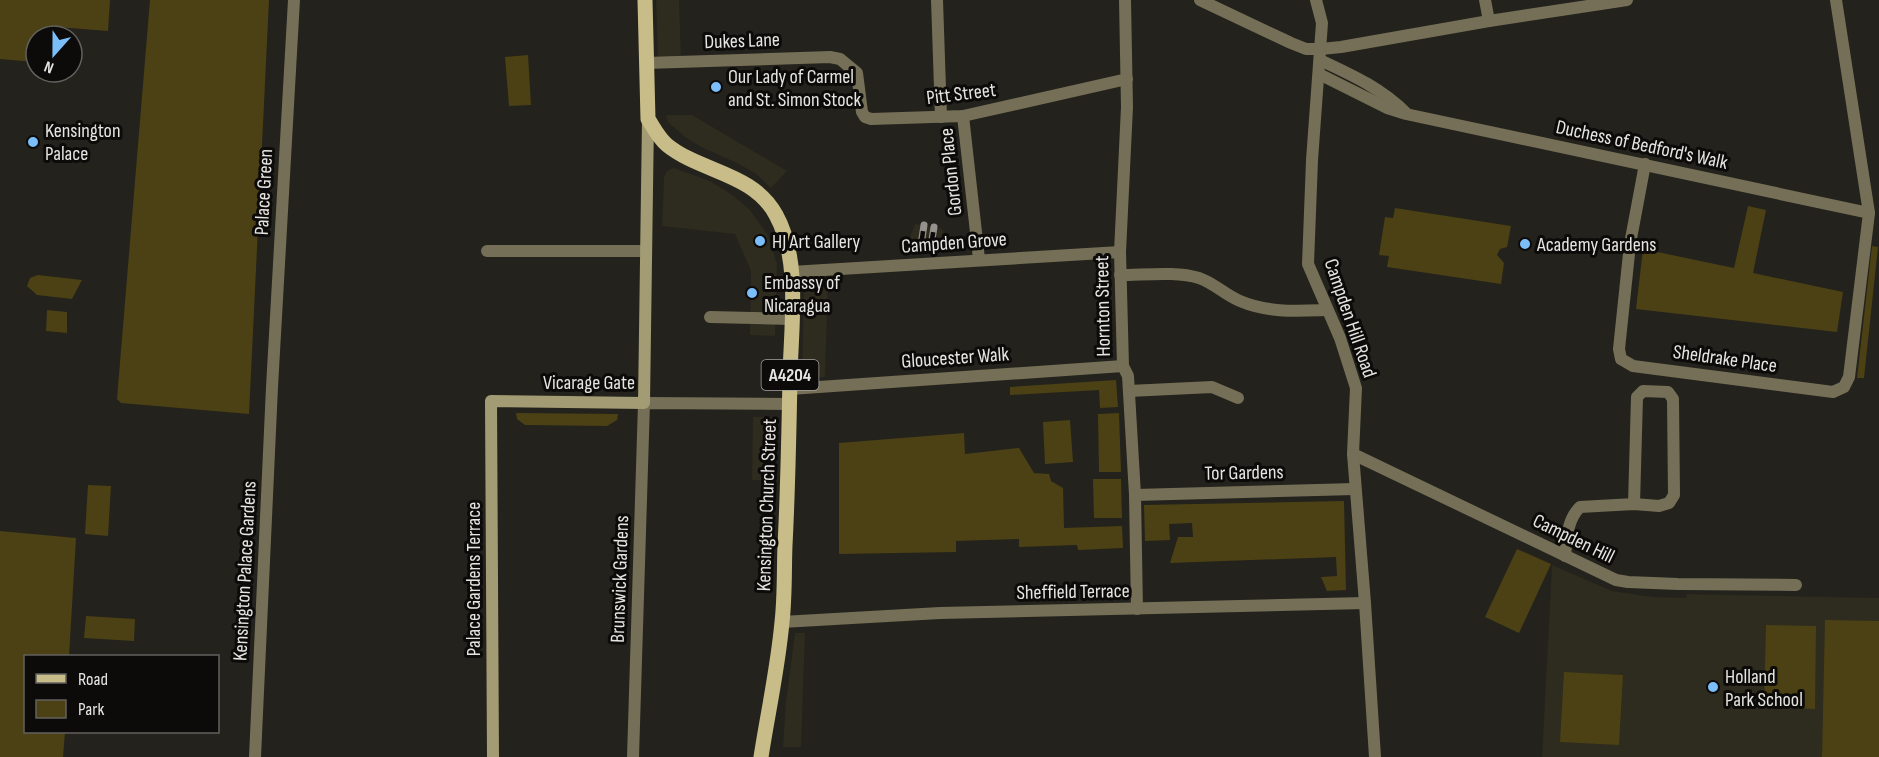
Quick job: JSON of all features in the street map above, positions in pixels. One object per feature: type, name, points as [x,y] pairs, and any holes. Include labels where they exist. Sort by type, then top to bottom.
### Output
[{"type":"main road","points":[[645,0],[648,119]]},
{"type":"main road","name":"Vicarage Gate","points":[[491,401],[644,403],[648,119]]},
{"type":"main road","name":"Kensington Church Street","points":[[648,119],[657,135],[667,145],[682,155],[744,184],[764,198],[775,213],[786,238],[791,272],[791,319],[782,622],[761,757]]},
{"type":"main road","name":"Palace Gardens Terrace","points":[[491,401],[493,757]]},
{"type":"street","name":"Palace Green","points":[[272,387],[294,0]]},
{"type":"street","name":"Gordon Place","points":[[936,0],[941,117]]},
{"type":"street","name":"Hornton Street","points":[[1125,0],[1127,79],[1120,275],[1123,366],[1128,376],[1129,391],[1137,609]]},
{"type":"street","points":[[1200,0],[1292,44],[1320,54],[1392,99],[1406,114]]},
{"type":"street","name":"Campden Hill Road","points":[[1316,0],[1322,23],[1312,160],[1308,264],[1340,338],[1356,388],[1353,454],[1376,757]]},
{"type":"street","points":[[1485,0],[1488,21]]},
{"type":"street","points":[[1320,54],[1341,47],[1488,21],[1627,0]]},
{"type":"street","points":[[1836,0],[1869,213]]},
{"type":"street","name":"Dukes Lane","points":[[646,63],[830,57],[840,59]]},
{"type":"street","name":"Pitt Street","points":[[840,59],[857,73],[862,112],[865,117],[963,116],[1127,79]]},
{"type":"street","name":"Duchess of Bedford's Walk","points":[[1319,74],[1387,108],[1406,114],[1869,213]]},
{"type":"street","name":"Gordon Place","points":[[963,116],[979,259]]},
{"type":"street","name":"Sheldrake Place","points":[[1645,164],[1630,244],[1619,349],[1621,359],[1632,366],[1839,391],[1847,383],[1849,377],[1869,213]]},
{"type":"street","points":[[487,251],[646,251]]},
{"type":"street","name":"Campden Grove","points":[[791,272],[1120,252]]},
{"type":"street","points":[[1120,275],[1186,276],[1200,279],[1240,301],[1260,308],[1290,311],[1326,310]]},
{"type":"street","points":[[710,317],[791,319]]},
{"type":"street","name":"Gloucester Walk","points":[[644,403],[790,397],[891,381],[1123,366]]},
{"type":"street","name":"Kensington Palace Gardens","points":[[255,757],[272,387]]},
{"type":"street","points":[[1129,391],[1212,387],[1238,398]]},
{"type":"street","points":[[1565,556],[1569,525],[1580,507],[1634,504],[1659,506],[1669,503],[1674,495],[1674,399],[1668,392],[1643,391],[1637,397],[1634,504]]},
{"type":"street","name":"Brunswick Gardens","points":[[633,757],[644,403]]},
{"type":"street","name":"Campden Hill","points":[[1353,454],[1616,580],[1796,585]]},
{"type":"street","name":"Tor Gardens","points":[[1134,495],[1355,489]]},
{"type":"street","name":"Sheffield Terrace","points":[[782,622],[940,613],[1365,603]]},
{"type":"shaded area","points":[[656,0],[679,0],[681,58],[658,58]]},
{"type":"shaded area","points":[[666,115],[692,115],[787,171],[771,188],[755,173],[685,137],[668,122]]},
{"type":"shaded area","points":[[674,168],[710,181],[731,194],[749,209],[768,235],[777,264],[775,336],[750,335],[751,271],[735,234],[662,226],[664,177],[667,171]]},
{"type":"shaded area","points":[[915,224],[942,229],[945,236],[940,247],[913,244],[910,237]]},
{"type":"shaded area","points":[[804,280],[828,281],[825,377],[802,379]]},
{"type":"shaded area","points":[[753,417],[776,417],[774,481],[752,480]]},
{"type":"shaded area","name":"Holland Park School","points":[[1552,565],[1612,591],[1653,597],[1686,598],[1687,594],[1879,598],[1879,757],[1542,757]]},
{"type":"shaded area","points":[[795,633],[805,633],[801,747],[783,747],[786,702]]},
{"type":"green space","points":[[0,0],[110,0],[108,31],[84,29],[84,24],[24,24],[24,61],[0,59]]},
{"type":"green space","points":[[150,0],[269,0],[249,414],[121,403],[117,399]]},
{"type":"green space","points":[[528,55],[531,105],[509,106],[505,57]]},
{"type":"green space","points":[[1748,206],[1766,210],[1753,273],[1843,292],[1837,332],[1636,309],[1643,249],[1734,268]]},
{"type":"green space","points":[[1395,208],[1511,226],[1507,247],[1500,249],[1497,255],[1504,263],[1501,284],[1387,267],[1389,256],[1379,255],[1385,217],[1393,218]]},
{"type":"green space","points":[[1872,246],[1878,247],[1864,378],[1857,378]]},
{"type":"green space","points":[[38,275],[82,280],[72,299],[37,295],[27,286],[30,278]]},
{"type":"green space","points":[[47,310],[67,312],[67,333],[46,331]]},
{"type":"green space","points":[[1116,380],[1118,407],[1100,408],[1099,390],[1010,395],[1010,387]]},
{"type":"green space","points":[[516,413],[618,414],[617,420],[607,426],[525,425],[517,419]]},
{"type":"green space","points":[[1119,413],[1121,472],[1099,472],[1098,414]]},
{"type":"green space","points":[[1070,420],[1073,462],[1045,464],[1043,422]]},
{"type":"green space","points":[[964,433],[965,454],[1019,448],[1034,473],[1049,474],[1051,481],[1063,488],[1064,528],[1122,526],[1123,548],[1078,550],[1077,545],[1019,547],[1019,539],[956,541],[956,552],[839,554],[839,443]]},
{"type":"green space","points":[[1093,479],[1121,479],[1122,518],[1094,518]]},
{"type":"green space","points":[[88,485],[111,486],[108,536],[85,534]]},
{"type":"green space","points":[[1344,501],[1346,590],[1327,591],[1321,577],[1337,576],[1336,557],[1170,563],[1178,537],[1193,537],[1192,523],[1169,524],[1170,540],[1145,541],[1144,505]]},
{"type":"green space","points":[[0,531],[76,538],[69,655],[24,655],[24,733],[65,733],[63,757],[0,757]]},
{"type":"green space","points":[[1517,549],[1551,564],[1519,633],[1485,617]]},
{"type":"green space","points":[[86,616],[135,619],[134,641],[84,638]]},
{"type":"green space","points":[[1825,620],[1879,621],[1879,757],[1822,757]]},
{"type":"green space","points":[[1766,625],[1816,626],[1815,709],[1764,707]]},
{"type":"green space","points":[[1564,672],[1623,675],[1619,745],[1560,742]]},
{"type":"railway","points":[[921,245],[924,225]]},
{"type":"railway","points":[[931,246],[934,227]]},
{"type":"place","name":"Our Lady of Carmel and St. Simon Stock","points":[[716,87]]},
{"type":"place","name":"Kensington Palace","points":[[33,142]]},
{"type":"place","name":"HJ Art Gallery","points":[[760,241]]},
{"type":"place","name":"Academy Gardens","points":[[1525,244]]},
{"type":"place","name":"Embassy of Nicaragua","points":[[752,293]]},
{"type":"place","name":"Holland Park School","points":[[1713,687]]}]
